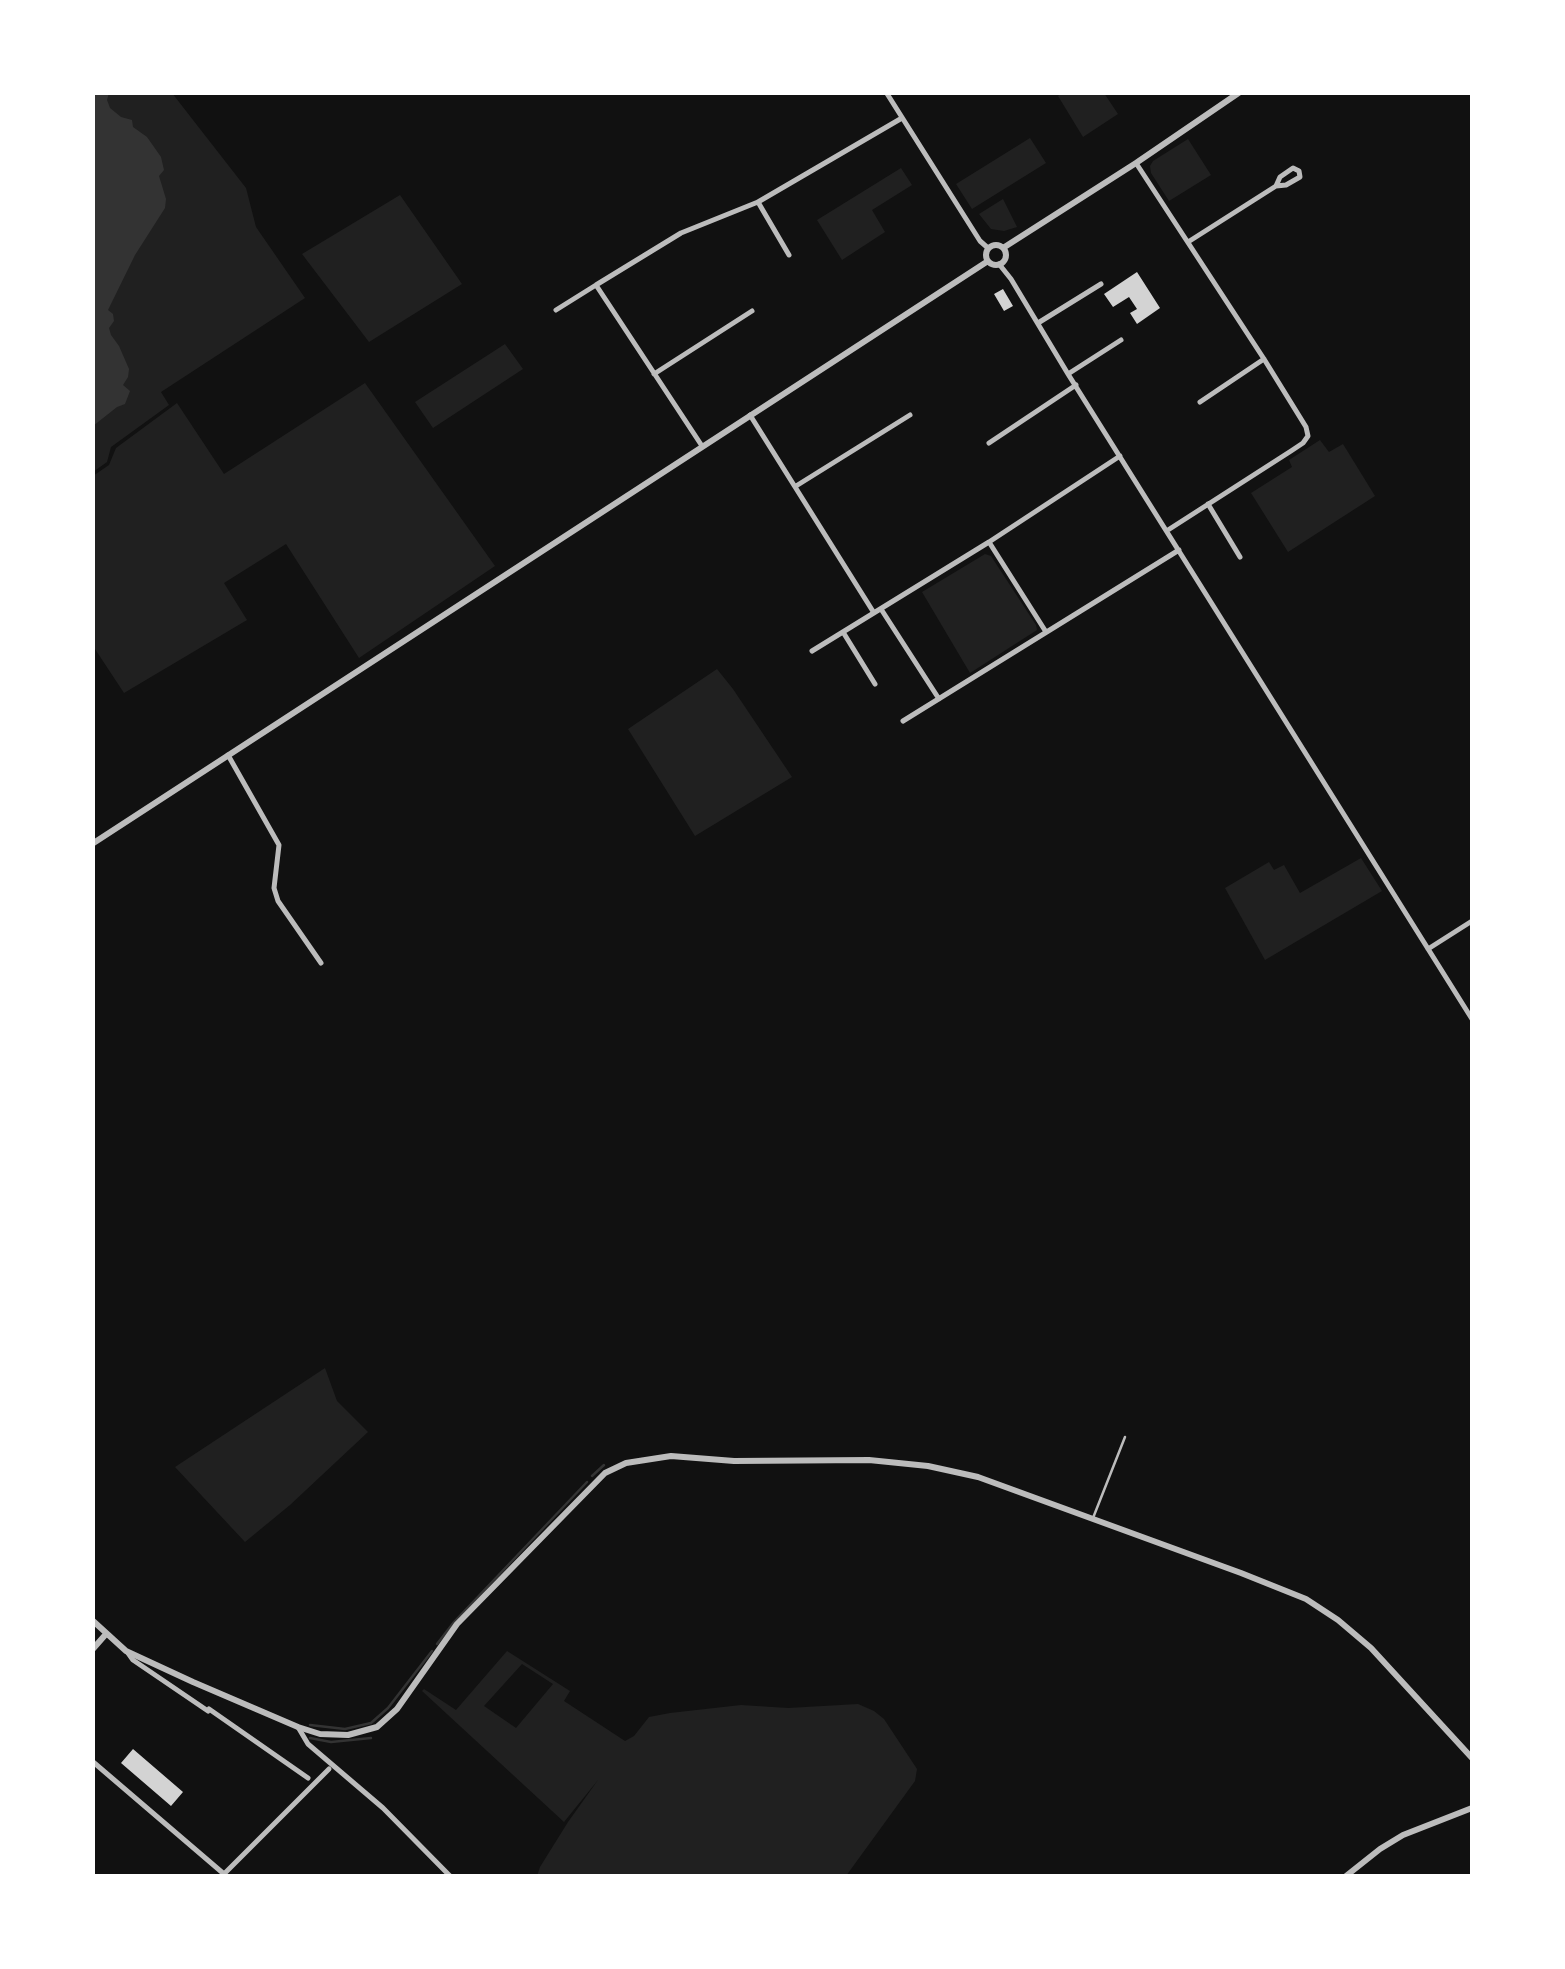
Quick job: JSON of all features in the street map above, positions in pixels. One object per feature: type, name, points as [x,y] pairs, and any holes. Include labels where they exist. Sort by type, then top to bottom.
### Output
[{"type":"street","points":[[886,92],[980,242],[988,248]]},
{"type":"street","points":[[1003,248],[1240,92]]},
{"type":"street","points":[[556,310],[681,233],[758,202],[902,118]]},
{"type":"street","points":[[1136,163],[1264,359],[1308,436],[1303,443],[1167,530]]},
{"type":"street","points":[[1188,242],[1276,186],[1300,177],[1299,171],[1293,168],[1280,177],[1276,186]]},
{"type":"street","points":[[758,202],[789,254]]},
{"type":"street","points":[[996,244],[1003,248],[1006,257],[999,264],[988,261],[988,248],[996,244]]},
{"type":"street","points":[[92,844],[988,261]]},
{"type":"street","points":[[999,264],[1472,1019]]},
{"type":"street","points":[[596,284],[702,446]]},
{"type":"street","points":[[1038,323],[1101,284]]},
{"type":"street","points":[[654,374],[752,310]]},
{"type":"street","points":[[1068,374],[1120,340]]},
{"type":"street","points":[[1200,402],[1264,359]]},
{"type":"street","points":[[988,443],[1076,385]]},
{"type":"street","points":[[750,414],[938,699]]},
{"type":"street","points":[[796,486],[910,415]]},
{"type":"street","points":[[812,651],[1120,456]]},
{"type":"street","points":[[1208,504],[1240,557]]},
{"type":"street","points":[[989,542],[1046,633]]},
{"type":"street","points":[[904,721],[1180,550]]},
{"type":"street","points":[[842,632],[875,684]]},
{"type":"street","points":[[228,756],[279,845],[274,888],[278,901],[321,963]]},
{"type":"street","points":[[1428,949],[1472,921]]},
{"type":"street","points":[[126,1651],[298,1726],[320,1734],[348,1735],[377,1727],[397,1709],[457,1624],[605,1473],[626,1463],[671,1456],[869,1460],[928,1466],[978,1477],[1306,1599],[1371,1648],[1472,1758]]},
{"type":"street","points":[[92,1620],[133,1660],[308,1778]]},
{"type":"street","points":[[92,1650],[106,1634]]},
{"type":"street","points":[[298,1726],[308,1744],[398,1822],[450,1876]]},
{"type":"street","points":[[92,1762],[223,1876],[329,1769]]},
{"type":"street","points":[[1346,1876],[1404,1835],[1472,1808]]},
{"type":"lane","points":[[1092,1520],[1125,1437]]},
{"type":"shaded area","points":[[93,92],[109,93],[110,108],[132,120],[133,127],[147,137],[161,157],[164,170],[159,176],[166,199],[165,208],[135,255],[108,310],[114,321],[109,328],[111,335],[129,369],[123,385],[130,391],[125,404],[93,426]]},
{"type":"shaded area","points":[[1064,92],[1104,93],[1118,114],[1083,137],[1058,96]]},
{"type":"shaded area","points":[[93,93],[172,93],[246,188],[256,227],[305,298],[161,392],[169,405],[111,447],[107,462],[93,472]]},
{"type":"shaded area","points":[[1030,138],[1046,163],[972,209],[956,184]]},
{"type":"shaded area","points":[[1188,139],[1211,175],[1169,201],[1150,166]]},
{"type":"shaded area","points":[[901,168],[912,185],[872,210],[885,232],[842,260],[817,220]]},
{"type":"shaded area","points":[[400,195],[462,284],[369,342],[302,254]]},
{"type":"shaded area","points":[[1003,199],[1017,227],[991,229],[979,214]]},
{"type":"shaded area","points":[[505,344],[523,369],[433,428],[415,402]]},
{"type":"shaded area","points":[[365,383],[495,566],[359,658],[286,544],[224,583],[247,620],[124,693],[93,646],[93,476],[109,465],[116,448],[177,403],[224,474]]},
{"type":"shaded area","points":[[1320,440],[1329,452],[1343,444],[1375,496],[1288,552],[1251,493],[1292,467],[1289,460]]},
{"type":"shaded area","points":[[985,554],[991,556],[1037,630],[970,673],[922,592]]},
{"type":"shaded area","points":[[717,669],[792,777],[695,836],[628,729]]},
{"type":"shaded area","points":[[1361,858],[1382,891],[1265,960],[1225,888],[1269,862],[1274,870],[1284,865],[1300,893]]},
{"type":"shaded area","points":[[325,1368],[337,1401],[368,1432],[245,1542],[175,1467]]},
{"type":"shaded area","points":[[507,1651],[570,1691],[564,1701],[625,1741],[649,1717],[670,1713],[741,1705],[788,1708],[858,1704],[884,1719],[917,1769],[915,1781],[846,1876],[537,1876],[598,1780],[564,1822],[422,1691],[456,1710]],"holes":[[[522,1664],[553,1684],[516,1728],[484,1706]]]},
{"type":"building","points":[[1137,272],[1160,308],[1137,324],[1130,313],[1137,309],[1129,297],[1113,307],[1104,294]]},
{"type":"building","points":[[1003,289],[1013,306],[1004,311],[994,294]]},
{"type":"building","points":[[133,1749],[183,1792],[171,1806],[121,1763]]},
{"type":"waterway","points":[[592,1476],[604,1465]]},
{"type":"waterway","points":[[437,1644],[587,1482]]},
{"type":"waterway","points":[[310,1725],[345,1729],[371,1723],[388,1708],[432,1651]]},
{"type":"waterway","points":[[310,1738],[331,1742],[371,1738]]}]
